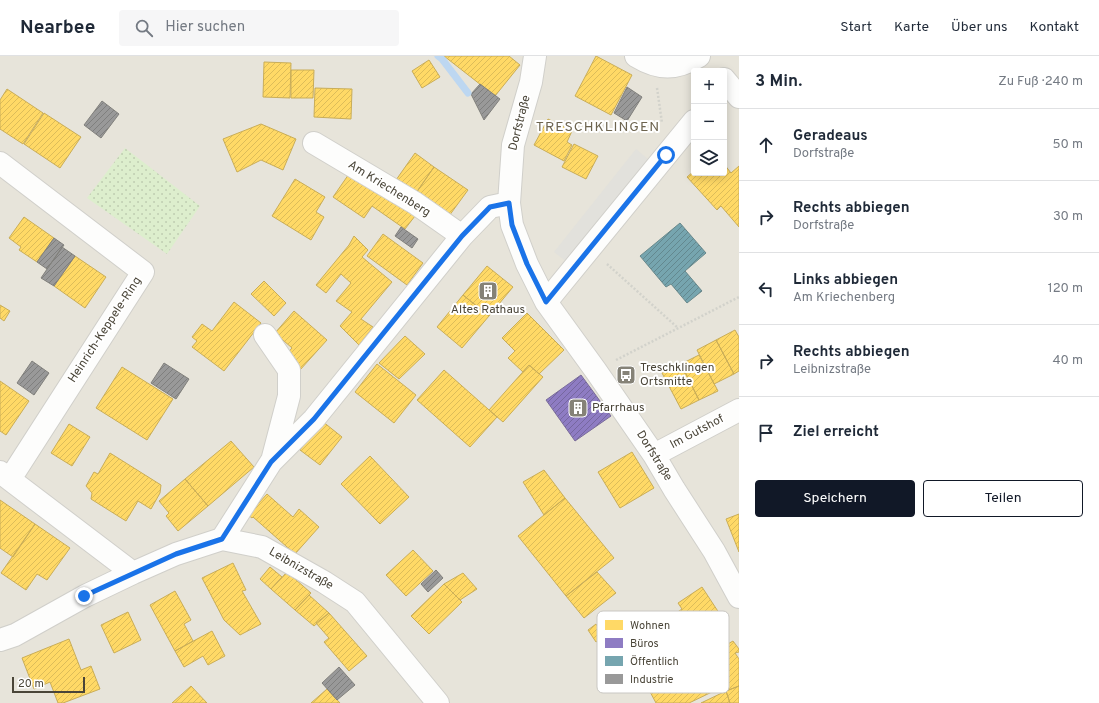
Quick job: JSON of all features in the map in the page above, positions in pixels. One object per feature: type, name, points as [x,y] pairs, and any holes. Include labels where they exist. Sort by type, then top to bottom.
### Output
[{"type":"street","name":"Dorfstraße","points":[[535,56],[531,82],[512,145],[509,203],[512,225],[527,264],[546,302],[654,455],[714,551],[739,597]]},
{"type":"street","points":[[645,60],[670,67],[686,64],[699,56]]},
{"type":"street","points":[[702,56],[713,68]]},
{"type":"street","points":[[546,302],[691,125]]},
{"type":"street","name":"Am Kriechenberg","points":[[314,143],[415,203],[462,236]]},
{"type":"street","name":"Heinrich-Keppele-Ring","points":[[0,164],[143,272],[5,475],[133,573]]},
{"type":"street","points":[[222,539],[271,462],[314,419],[462,236],[490,207],[509,203]]},
{"type":"street","points":[[265,335],[288,370],[288,396],[271,462]]},
{"type":"street","name":"Im Gutshof","points":[[654,455],[739,410]]},
{"type":"street","name":"Leibnizstraße","points":[[5,636],[133,573],[176,554],[222,539],[262,547],[324,582],[355,602],[438,703]]},
{"type":"path","points":[[645,60],[666,155]]},
{"type":"path","points":[[590,249],[678,328]]},
{"type":"path","points":[[596,371],[739,297]]},
{"type":"shaded area","points":[[0,56],[739,56],[739,703],[0,703]]},
{"type":"shaded area","points":[[636,149],[649,160],[567,262],[554,252]]},
{"type":"green space","points":[[125,148],[200,206],[167,254],[87,198]]},
{"type":"building: Wohnen","points":[[444,56],[509,56],[520,65],[495,96]]},
{"type":"building: Wohnen","points":[[596,56],[632,75],[611,115],[575,96]]},
{"type":"building: Wohnen","points":[[429,60],[440,77],[422,88],[412,71]]},
{"type":"building: Wohnen","points":[[264,62],[291,63],[290,98],[263,97]]},
{"type":"building: Wohnen","points":[[291,70],[314,70],[313,98],[291,98]]},
{"type":"building: Wohnen","points":[[315,88],[352,89],[351,119],[314,117]]},
{"type":"building: Wohnen","points":[[7,89],[43,113],[23,144],[0,129],[0,100]]},
{"type":"building: Wohnen","points":[[44,113],[81,137],[60,168],[24,144]]},
{"type":"building: Wohnen","points":[[548,119],[572,131],[567,142],[572,145],[564,161],[534,145]]},
{"type":"building: Wohnen","points":[[261,124],[296,139],[283,170],[261,160],[237,172],[223,139]]},
{"type":"building: Wohnen","points":[[574,144],[598,156],[586,179],[562,167]]},
{"type":"building: Wohnen","points":[[415,153],[434,167],[416,193],[396,180]]},
{"type":"building: Wohnen","points":[[739,166],[739,227],[721,206],[717,210],[687,177],[691,174],[691,176],[727,176],[727,168],[731,173]]},
{"type":"building: Wohnen","points":[[434,167],[468,190],[449,216],[416,193]]},
{"type":"building: Wohnen","points":[[351,171],[415,216],[405,229],[372,206],[364,218],[333,197]]},
{"type":"building: Wohnen","points":[[295,179],[325,197],[316,212],[324,217],[311,240],[272,216]]},
{"type":"building: Wohnen","points":[[24,217],[54,238],[37,262],[19,250],[21,247],[9,238]]},
{"type":"building: Wohnen","points":[[383,234],[423,263],[407,285],[367,256]]},
{"type":"building: Wohnen","points":[[354,236],[368,250],[362,257],[392,282],[361,319],[373,327],[359,345],[340,326],[352,312],[336,301],[351,283],[341,274],[326,293],[316,285],[349,245]]},
{"type":"building: Wohnen","points":[[75,256],[106,277],[85,308],[54,286]]},
{"type":"building: Wohnen","name":"Altes Rathaus","points":[[487,266],[513,287],[489,316],[463,295]]},
{"type":"building: Wohnen","points":[[264,281],[286,303],[274,316],[251,294]]},
{"type":"building: Wohnen","points":[[463,295],[489,316],[462,348],[437,327]]},
{"type":"building: Wohnen","points":[[234,302],[261,323],[224,371],[192,347],[197,341],[192,337],[202,324],[212,331]]},
{"type":"building: Wohnen","points":[[0,305],[10,311],[4,321],[0,318]]},
{"type":"building: Wohnen","points":[[294,311],[327,340],[300,370],[285,356],[292,348],[275,333]]},
{"type":"building: Wohnen","points":[[527,313],[564,350],[539,374],[529,365],[523,372],[508,358],[515,351],[502,338]]},
{"type":"building: Wohnen","points":[[735,330],[739,337],[739,371],[734,374],[716,340]]},
{"type":"building: Wohnen","points":[[405,336],[425,354],[399,379],[379,363]]},
{"type":"building: Wohnen","points":[[716,340],[734,374],[714,384],[697,350]]},
{"type":"building: Wohnen","points":[[699,355],[718,391],[699,400],[681,364]]},
{"type":"building: Wohnen","points":[[377,364],[416,395],[394,423],[355,392]]},
{"type":"building: Wohnen","points":[[681,364],[699,400],[681,409],[662,373]]},
{"type":"building: Wohnen","points":[[529,365],[543,377],[503,422],[489,410]]},
{"type":"building: Wohnen","points":[[122,367],[173,399],[147,440],[96,408]]},
{"type":"building: Wohnen","points":[[444,370],[497,417],[470,447],[417,400]]},
{"type":"building: Wohnen","points":[[0,381],[29,401],[6,435],[0,431]]},
{"type":"building: Wohnen","points":[[322,421],[342,437],[320,465],[300,450]]},
{"type":"building: Wohnen","points":[[69,424],[90,437],[72,466],[51,453]]},
{"type":"building: Wohnen","points":[[231,441],[254,467],[208,506],[185,479]]},
{"type":"building: Wohnen","points":[[632,452],[654,488],[620,508],[598,472]]},
{"type":"building: Wohnen","points":[[110,453],[161,485],[160,493],[151,509],[138,501],[126,521],[91,499],[92,493],[86,486],[94,472],[98,474]]},
{"type":"building: Wohnen","points":[[370,456],[409,497],[380,524],[341,484]]},
{"type":"building: Wohnen","points":[[544,470],[565,498],[544,515],[523,482]]},
{"type":"building: Wohnen","points":[[185,479],[208,506],[178,531],[166,516],[169,513],[159,501]]},
{"type":"building: Wohnen","points":[[267,494],[293,517],[299,509],[319,527],[295,554],[253,517],[252,518],[248,515]]},
{"type":"building: Wohnen","points":[[565,498],[614,558],[566,596],[518,536]]},
{"type":"building: Wohnen","points":[[0,500],[35,524],[13,557],[0,548]]},
{"type":"building: Wohnen","points":[[739,514],[739,552],[726,519]]},
{"type":"building: Wohnen","points":[[35,524],[70,548],[47,580],[37,574],[26,590],[1,573]]},
{"type":"building: Wohnen","points":[[413,550],[433,571],[406,596],[386,575]]},
{"type":"building: Wohnen","points":[[233,563],[246,590],[242,591],[261,624],[240,635],[224,620],[202,578]]},
{"type":"building: Wohnen","points":[[270,567],[282,577],[271,589],[260,579]]},
{"type":"building: Wohnen","points":[[287,572],[311,593],[295,610],[271,589]]},
{"type":"building: Wohnen","points":[[597,572],[616,593],[584,618],[566,596]]},
{"type":"building: Wohnen","points":[[463,573],[477,589],[460,600],[444,584]]},
{"type":"building: Wohnen","points":[[444,584],[462,602],[429,634],[411,616]]},
{"type":"building: Wohnen","points":[[702,587],[718,611],[679,611],[682,609],[678,603]]},
{"type":"building: Wohnen","points":[[175,591],[191,620],[184,624],[193,641],[175,651],[150,605]]},
{"type":"building: Wohnen","points":[[309,595],[329,613],[314,626],[295,610]]},
{"type":"building: Wohnen","points":[[128,612],[141,640],[114,653],[101,625]]},
{"type":"building: Wohnen","points":[[329,613],[367,656],[349,671],[324,642],[329,638],[316,623]]},
{"type":"building: Wohnen","points":[[596,624],[597,641],[596,642],[588,630]]},
{"type":"building: Wohnen","points":[[212,631],[225,656],[208,665],[203,656],[184,667],[175,651]]},
{"type":"building: Wohnen","points":[[69,639],[81,670],[91,666],[100,689],[63,703],[58,703],[50,682],[34,689],[22,658]]},
{"type":"building: Wohnen","points":[[733,641],[739,649],[739,652],[735,653],[739,659],[739,686],[729,690],[729,643]]},
{"type":"building: Wohnen","points":[[191,686],[207,703],[172,703]]},
{"type":"building: Wohnen","points":[[739,686],[739,703],[730,703],[727,693],[729,693],[729,690]]},
{"type":"building: Wohnen","points":[[327,689],[340,703],[311,703]]},
{"type":"building: Wohnen","points":[[651,693],[710,693],[689,703],[656,703]]},
{"type":"building: Wohnen","points":[[722,693],[727,693],[730,703],[701,703]]},
{"type":"building: Büros","name":"Pfarrhaus","points":[[581,375],[611,416],[575,441],[546,400]]},
{"type":"building: Öffentlich","points":[[680,223],[706,253],[685,271],[702,291],[687,303],[671,284],[666,287],[640,256]]},
{"type":"building: Industrie","points":[[480,84],[500,99],[484,120],[471,94]]},
{"type":"building: Industrie","points":[[627,87],[642,97],[627,121],[614,113]]},
{"type":"building: Industrie","points":[[102,101],[119,114],[101,138],[84,125]]},
{"type":"building: Industrie","points":[[401,227],[418,239],[412,248],[395,236]]},
{"type":"building: Industrie","points":[[54,238],[64,245],[47,269],[37,262]]},
{"type":"building: Industrie","points":[[62,247],[75,256],[54,286],[41,278]]},
{"type":"building: Industrie","points":[[32,361],[49,373],[34,395],[17,383]]},
{"type":"building: Industrie","points":[[164,363],[189,379],[176,399],[151,383]]},
{"type":"building: Industrie","points":[[436,570],[443,578],[428,592],[421,584]]},
{"type":"building: Industrie","points":[[339,667],[355,685],[337,700],[322,683]]},
{"type":"waterway","points":[[438,56],[442,59],[468,93]]},
{"type":"place","name":"Altes Rathaus","points":[[488,291]]},
{"type":"place","name":"Treschklingen Ortsmitte","points":[[626,375]]},
{"type":"place","name":"Pfarrhaus","points":[[578,408]]},
{"type":"district","name":"TRESCHKLINGEN","points":[[598,127]]},
{"type":"route","points":[[84,596],[176,554],[222,539],[271,462],[314,419],[462,236],[490,207],[509,203],[512,225],[527,264],[546,302],[666,155]]}]
